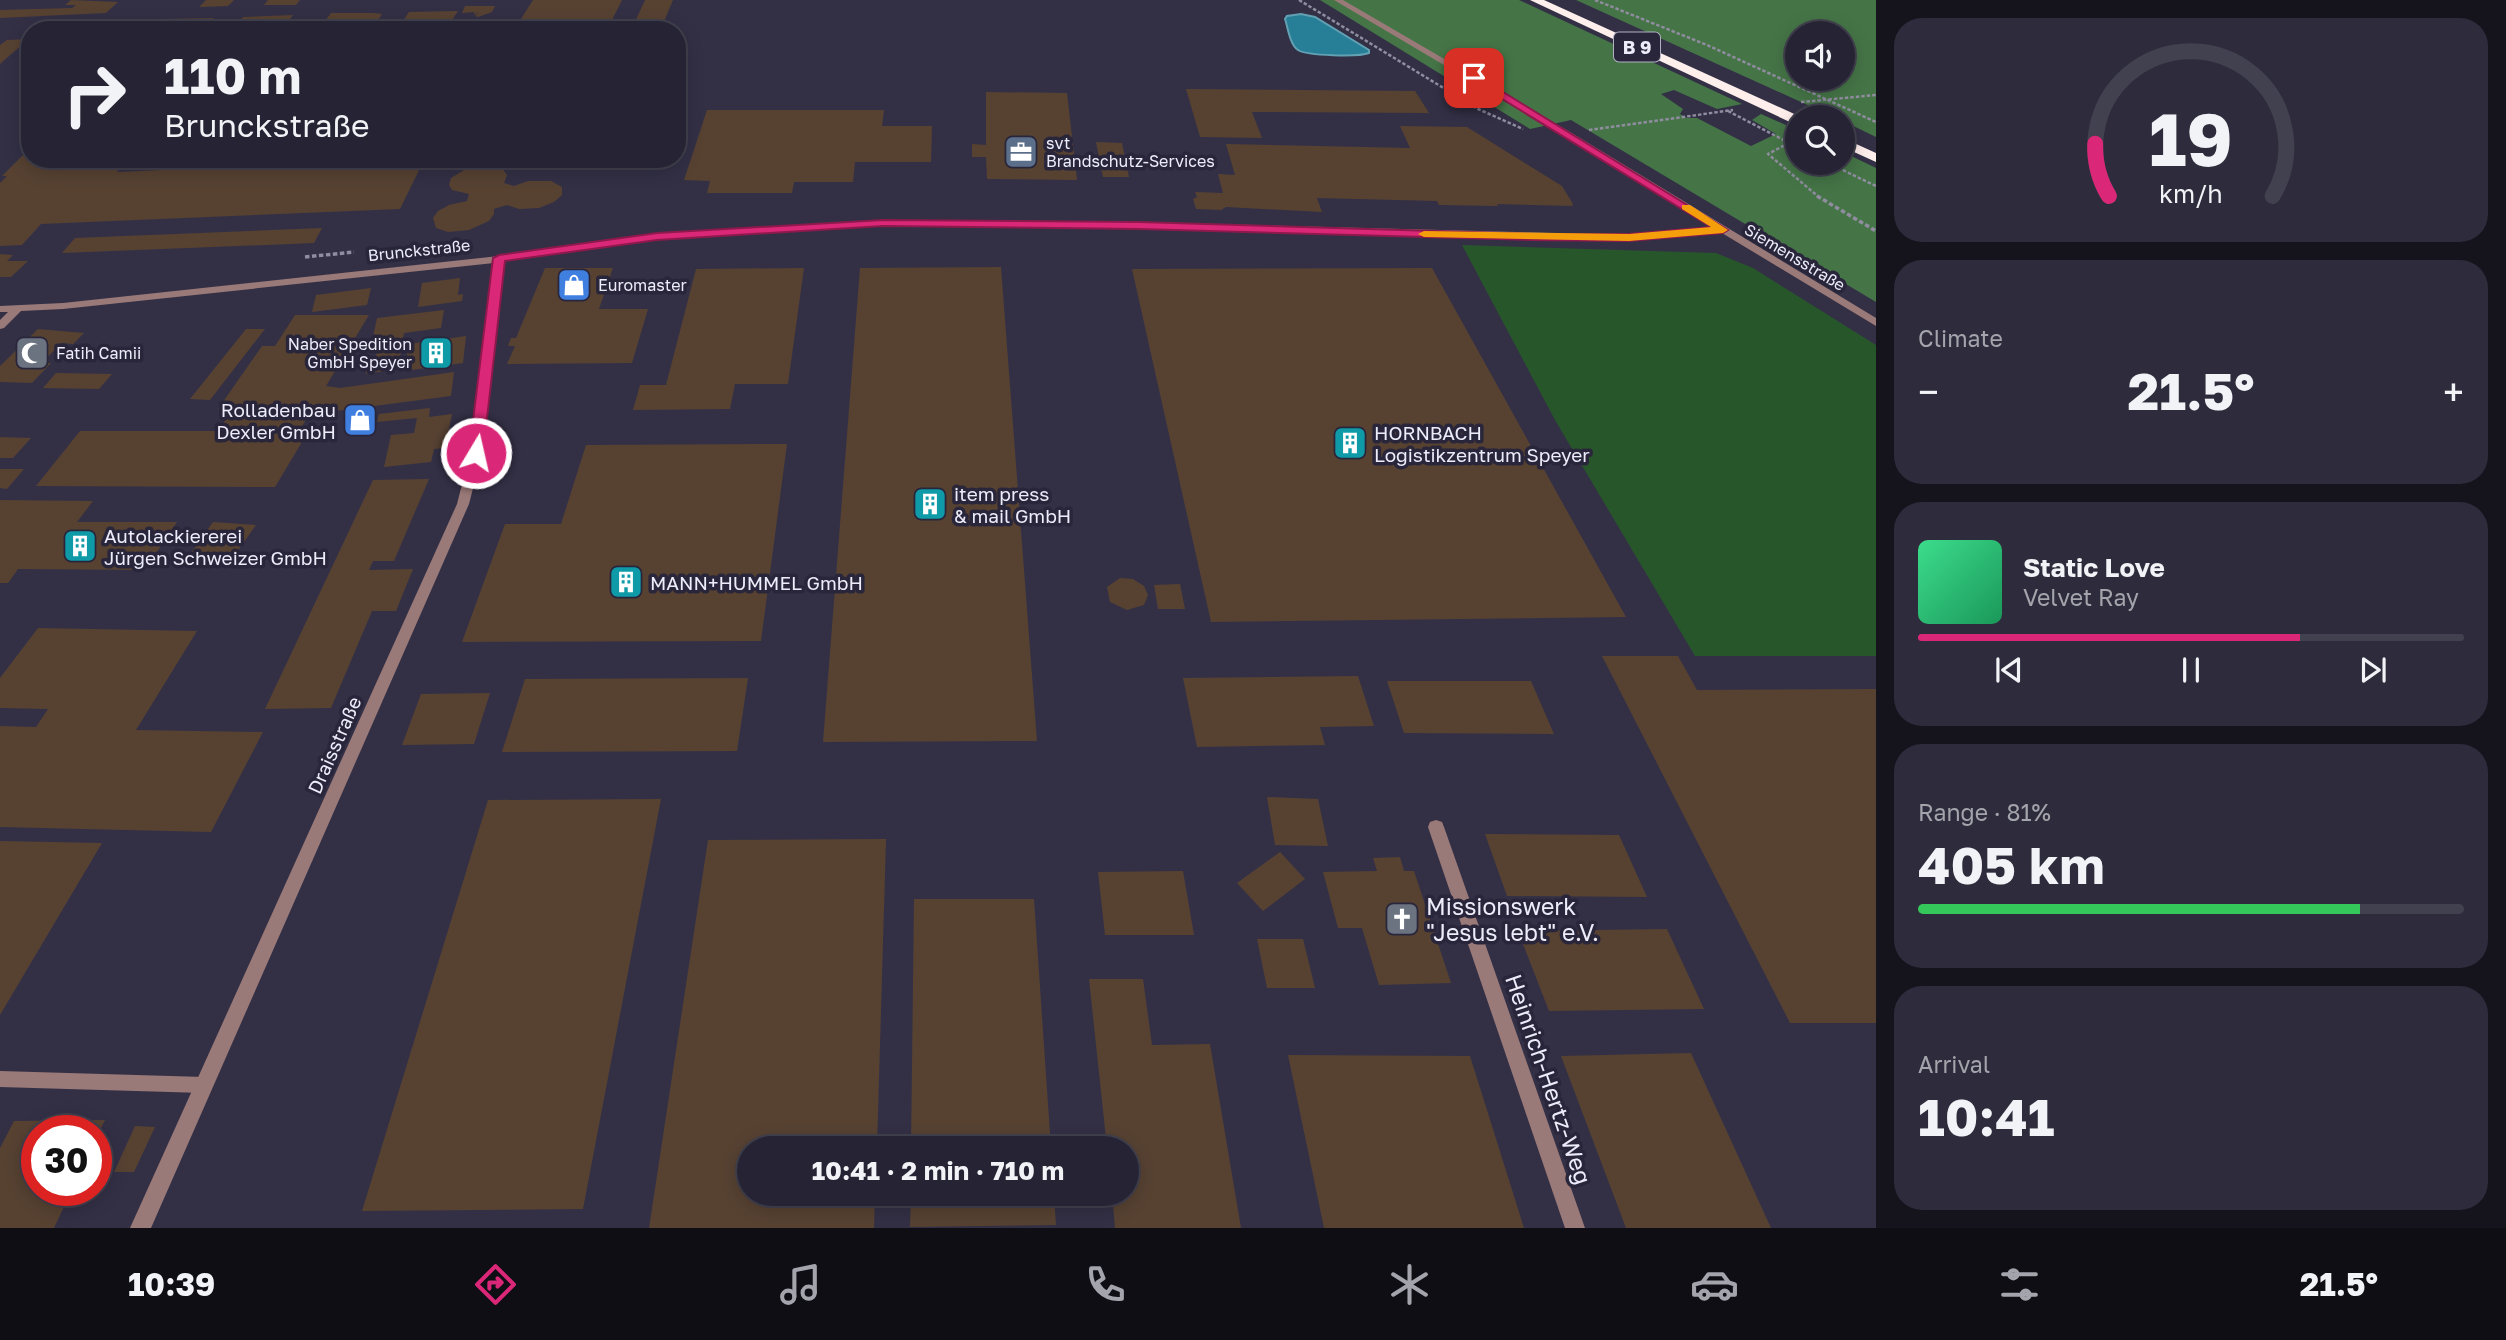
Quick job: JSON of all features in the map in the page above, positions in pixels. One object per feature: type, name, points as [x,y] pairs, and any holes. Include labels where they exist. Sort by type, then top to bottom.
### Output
[{"type":"highway","name":"B 9","points":[[1535,0],[1785,115]]},
{"type":"highway","name":"B 9","points":[[1556,0],[1788,105]]},
{"type":"highway","points":[[1855,136],[1876,146]]},
{"type":"highway","points":[[1855,148],[1876,158]]},
{"type":"street","name":"Siemensstraße","points":[[1338,0],[1567,134],[1876,323]]},
{"type":"street","name":"Brunckstraße","points":[[0,309],[499,258],[657,236],[883,223],[1139,225],[1629,238],[1723,230]]},
{"type":"street","name":"Draisstraße","points":[[140,1228],[463,504],[478,444],[499,258]]},
{"type":"street","points":[[0,326],[17,309]]},
{"type":"street","name":"Heinrich-Hertz-Weg","points":[[1436,827],[1575,1228]]},
{"type":"lane","points":[[0,1079],[204,1085]]},
{"type":"path","points":[[1300,0],[1478,109],[1527,131]]},
{"type":"path","points":[[1595,0],[1707,45],[1876,122]]},
{"type":"path","points":[[1811,101],[1876,95]]},
{"type":"path","points":[[1567,134],[1728,111],[1785,141]]},
{"type":"path","points":[[1785,145],[1768,154],[1785,169]]},
{"type":"path","points":[[1791,175],[1810,192],[1876,231]]},
{"type":"path","points":[[1853,175],[1876,186]]},
{"type":"path","points":[[305,257],[354,252]]},
{"type":"green space","points":[[1320,0],[1519,0],[1742,104],[1717,109],[1674,90],[1661,94],[1683,109],[1680,114],[1687,118],[1697,118],[1751,146],[1776,134],[1752,120],[1761,114],[1785,125],[1785,175],[1855,175],[1855,158],[1876,168],[1876,302],[1571,120],[1530,129]]},
{"type":"green space","points":[[1576,0],[1876,0],[1876,137],[1855,127],[1855,105],[1808,105]]},
{"type":"green space","points":[[1462,245],[1716,253],[1753,268],[1876,345],[1876,656],[1695,656],[1555,420]]},
{"type":"water","points":[[1301,14],[1315,17],[1369,50],[1369,53],[1333,55],[1311,54],[1298,50],[1291,40],[1285,19],[1287,16]]},
{"type":"building","points":[[71,0],[118,2],[106,13],[0,18],[0,10],[72,8],[76,5],[65,5]]},
{"type":"building","points":[[206,0],[234,0],[228,6],[199,7]]},
{"type":"building","points":[[268,0],[300,0],[296,5],[264,5]]},
{"type":"building","points":[[533,0],[622,0],[612,21],[520,21]]},
{"type":"building","points":[[645,0],[673,0],[664,21],[635,21]]},
{"type":"building","points":[[465,6],[495,6],[492,12],[478,17],[475,16],[479,12],[474,15],[474,12],[462,13]]},
{"type":"building","points":[[458,11],[452,20],[403,21],[409,12]]},
{"type":"building","points":[[331,13],[382,14],[378,21],[325,21]]},
{"type":"building","points":[[293,15],[289,21],[239,21],[243,17]]},
{"type":"building","points":[[214,18],[211,21],[159,21]]},
{"type":"building","points":[[21,39],[21,46],[0,64],[0,45],[7,40]]},
{"type":"building","points":[[1186,89],[1415,91],[1429,113],[1252,112],[1262,138],[1200,137]]},
{"type":"building","points":[[986,92],[1067,93],[1077,180],[987,179],[986,157],[972,157],[972,144],[986,145]]},
{"type":"building","points":[[707,110],[884,110],[882,126],[932,126],[931,162],[855,162],[853,182],[794,182],[792,193],[707,193],[710,181],[684,180]]},
{"type":"building","points":[[1400,126],[1467,127],[1562,186],[1573,204],[1439,205],[1437,201],[1317,198],[1322,212],[1226,207],[1221,210],[1196,209],[1193,199],[1197,197],[1195,192],[1223,193],[1218,174],[1235,175],[1226,144],[1410,148]]},
{"type":"building","points":[[1096,142],[1122,143],[1129,177],[1103,177]]},
{"type":"building","points":[[21,157],[21,168],[120,168],[117,172],[208,168],[420,168],[400,209],[41,224],[22,245],[0,246],[0,183],[7,176],[2,176]]},
{"type":"building","points":[[502,168],[507,175],[504,183],[514,186],[528,181],[551,181],[562,187],[562,195],[554,202],[539,208],[519,209],[507,205],[494,209],[489,221],[469,230],[448,232],[436,228],[433,218],[438,211],[467,201],[469,194],[452,190],[449,185],[451,178],[464,170]]},
{"type":"building","points":[[322,228],[314,243],[62,253],[75,238]]},
{"type":"building","points":[[0,254],[13,255],[7,261],[28,261],[11,277],[0,277]]},
{"type":"building","name":"item press & mail GmbH","points":[[1001,267],[1037,741],[823,742],[860,268]]},
{"type":"building","points":[[545,268],[613,268],[599,309],[648,309],[632,363],[507,364],[515,346],[508,346],[511,338],[516,338]]},
{"type":"building","points":[[804,268],[788,384],[735,384],[730,409],[633,410],[640,385],[666,385],[696,269]]},
{"type":"building","name":"HORNBACH Logistikzentrum Speyer","points":[[1432,268],[1626,617],[1211,622],[1132,269]]},
{"type":"building","points":[[460,278],[458,295],[463,294],[462,301],[418,307],[422,283]]},
{"type":"building","points":[[371,288],[367,305],[312,312],[316,295]]},
{"type":"building","points":[[444,310],[441,328],[404,333],[398,369],[366,374],[368,362],[375,361],[380,336],[373,337],[377,318]]},
{"type":"building","points":[[295,315],[369,315],[326,386],[340,388],[454,372],[451,396],[328,412],[312,410],[299,431],[308,432],[275,487],[36,486],[80,431],[218,431],[232,410],[218,409],[262,346],[275,346]]},
{"type":"building","name":"Fatih Camii","points":[[38,329],[84,333],[73,344],[61,343],[42,363],[51,363],[32,383],[0,382],[0,366]]},
{"type":"building","points":[[246,329],[265,329],[210,400],[190,399]]},
{"type":"building","name":"Naber Spedition GmbH Speyer","points":[[466,336],[463,363],[404,371],[409,344]]},
{"type":"building","points":[[56,373],[112,374],[99,389],[43,388]]},
{"type":"building","points":[[430,408],[429,417],[452,414],[445,448],[434,449],[431,462],[384,467],[391,435],[414,433],[417,418],[377,422],[379,414]]},
{"type":"building","points":[[0,437],[31,438],[13,458],[0,458]]},
{"type":"building","name":"MANN+HUMMEL GmbH","points":[[787,444],[761,641],[462,642],[505,524],[561,524],[586,445]]},
{"type":"building","points":[[0,469],[24,469],[7,489],[0,488]]},
{"type":"building","points":[[429,479],[394,561],[373,561],[369,570],[413,569],[396,611],[372,611],[331,708],[265,709],[373,480]]},
{"type":"building","name":"Autolackiererei Jürgen Schweizer GmbH","points":[[0,500],[93,501],[77,522],[177,522],[145,570],[18,569],[8,583],[0,583]]},
{"type":"building","points":[[213,522],[256,525],[232,559],[188,557]]},
{"type":"building","points":[[1120,578],[1133,579],[1144,586],[1148,595],[1144,605],[1127,610],[1110,602],[1107,587]]},
{"type":"building","points":[[1180,584],[1185,609],[1158,609],[1154,585]]},
{"type":"building","points":[[38,628],[197,631],[136,730],[263,732],[211,832],[0,827],[0,726],[36,727],[48,709],[0,708],[0,678]]},
{"type":"building","points":[[1602,656],[1678,656],[1697,690],[1876,689],[1876,1023],[1790,1023]]},
{"type":"building","points":[[1358,676],[1374,726],[1320,727],[1325,745],[1197,747],[1183,678]]},
{"type":"building","points":[[748,678],[737,751],[502,752],[525,679]]},
{"type":"building","points":[[1387,681],[1531,681],[1554,734],[1404,733]]},
{"type":"building","points":[[490,693],[474,744],[402,745],[421,694]]},
{"type":"building","points":[[1267,797],[1318,799],[1328,846],[1275,845]]},
{"type":"building","points":[[661,799],[583,1209],[362,1211],[488,800]]},
{"type":"building","points":[[1485,834],[1619,835],[1647,897],[1507,896]]},
{"type":"building","points":[[886,839],[877,1136],[737,1136],[737,1206],[875,1206],[874,1228],[649,1228],[708,840]]},
{"type":"building","points":[[0,841],[102,843],[0,1015]]},
{"type":"building","points":[[1280,852],[1305,879],[1263,911],[1237,883]]},
{"type":"building","points":[[1400,857],[1404,871],[1414,871],[1451,983],[1379,985],[1362,928],[1338,928],[1323,872],[1377,871],[1373,858]]},
{"type":"building","points":[[1183,871],[1194,935],[1105,935],[1098,872]]},
{"type":"building","points":[[914,899],[1034,899],[1050,1136],[911,1136]]},
{"type":"building","points":[[1667,929],[1704,1009],[1549,1011],[1518,931]]},
{"type":"building","points":[[1257,939],[1303,939],[1315,988],[1267,988]]},
{"type":"building","points":[[1089,979],[1143,979],[1152,1045],[1210,1044],[1241,1228],[1115,1228],[1113,1206],[1139,1206],[1139,1136],[1106,1136]]},
{"type":"building","points":[[1691,1053],[1771,1228],[1626,1228],[1561,1056]]},
{"type":"building","points":[[1288,1055],[1470,1056],[1524,1228],[1324,1228]]},
{"type":"building","points":[[14,1121],[21,1121],[21,1206],[64,1206],[54,1228],[0,1228],[0,1148]]},
{"type":"building","points":[[135,1126],[155,1127],[134,1172],[114,1172]]},
{"type":"building","points":[[911,1206],[1055,1206],[1056,1225],[910,1227]]},
{"type":"slow traffic","points":[[1424,234],[1629,238],[1723,230],[1686,207]]},
{"type":"place","name":"svt Brandschutz-Services","points":[[1021,152]]},
{"type":"place","name":"Euromaster","points":[[574,285]]},
{"type":"place","name":"Fatih Camii","points":[[32,353]]},
{"type":"place","name":"Naber Spedition GmbH Speyer","points":[[436,353]]},
{"type":"place","name":"Rolladenbau Dexler GmbH","points":[[360,420]]},
{"type":"place","name":"HORNBACH Logistikzentrum Speyer","points":[[1350,443]]},
{"type":"place","name":"item press & mail GmbH","points":[[930,504]]},
{"type":"place","name":"Autolackiererei Jürgen Schweizer GmbH","points":[[80,546]]},
{"type":"place","name":"MANN+HUMMEL GmbH","points":[[626,582]]},
{"type":"place","name":"Missionswerk \"Jesus lebt\" e.V.","points":[[1402,919]]},
{"type":"route","points":[[476,453],[499,258],[657,236],[883,223],[1139,225],[1629,238],[1723,230],[1474,78]]}]
